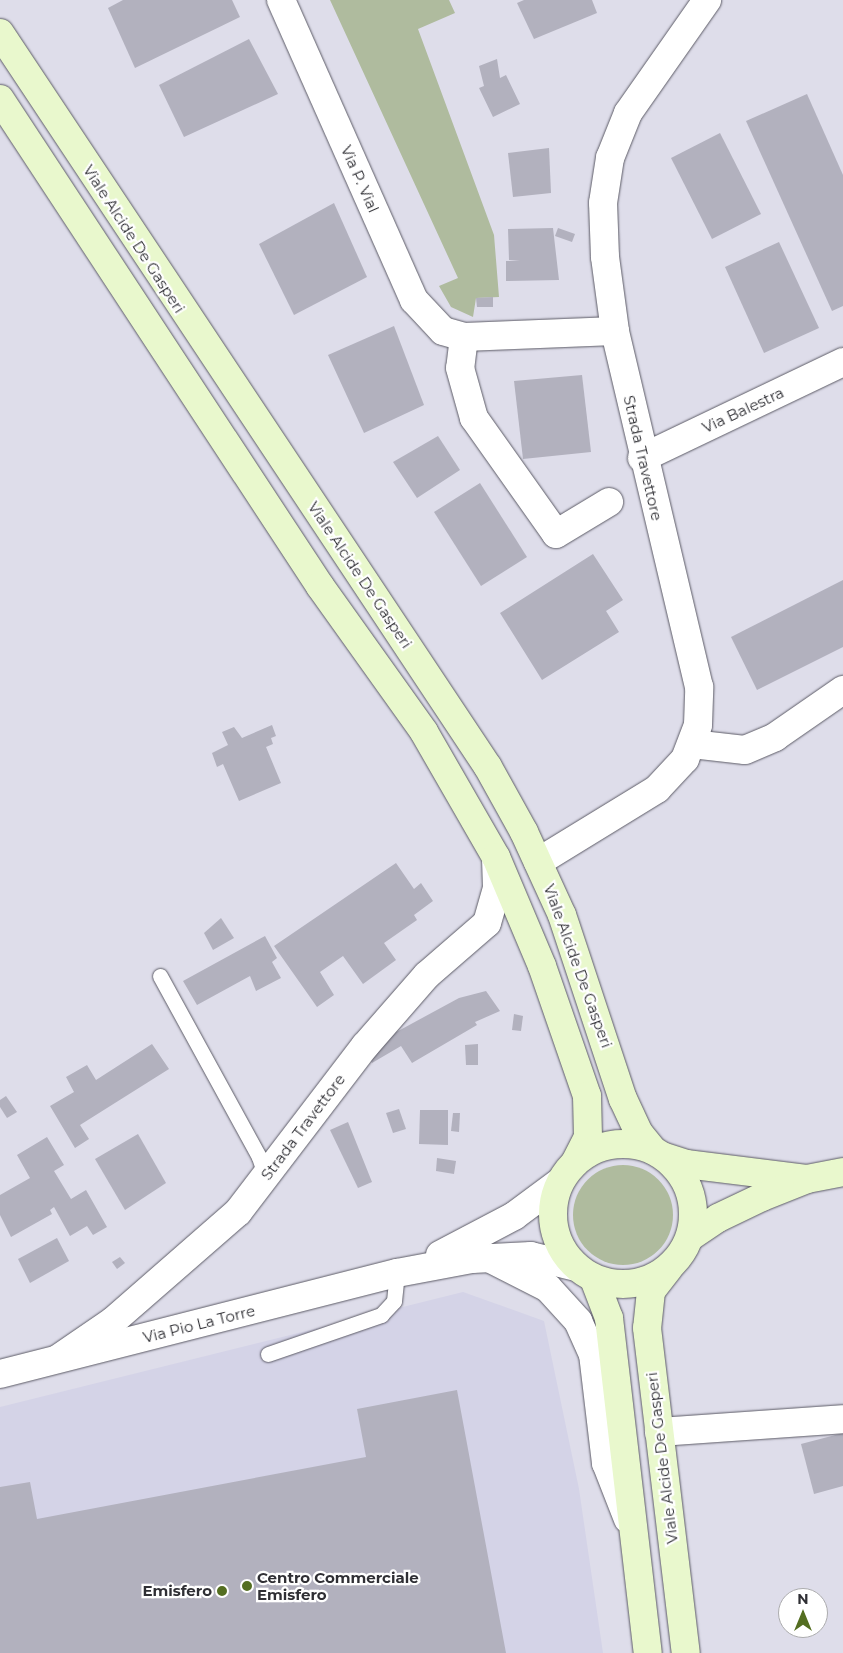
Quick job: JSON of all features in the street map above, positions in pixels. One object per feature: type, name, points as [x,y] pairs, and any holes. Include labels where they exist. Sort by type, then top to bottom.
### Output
[{"type":"main road","name":"Viale Alcide De Gasperi","points":[[0,33],[192,328],[469,737],[538,862],[562,915],[630,1117],[659,1154],[681,1173],[691,1193],[694,1215],[690,1237],[651,1291],[647,1328],[686,1653]]},
{"type":"main road","points":[[0,99],[320,586],[424,732],[496,856],[542,966],[587,1096],[588,1137],[567,1172],[552,1218],[564,1253],[585,1273],[608,1318],[648,1653]]},
{"type":"main road","points":[[567,1172],[606,1146],[630,1144],[686,1164],[807,1179]]},
{"type":"main road","points":[[690,1237],[718,1218],[807,1179],[843,1172]]},
{"type":"main road","name":"Viale Alcide De Gasperi","points":[[585,1273],[609,1284],[641,1283],[669,1268]]},
{"type":"street","name":"Via P. Vial","points":[[281,0],[414,300],[443,331],[464,337],[615,332]]},
{"type":"street","name":"Strada Travettore","points":[[538,862],[657,789],[674,774],[692,744],[700,707],[699,687],[642,458],[615,332],[603,228],[610,158],[635,100],[707,0]]},
{"type":"street","points":[[464,337],[460,368],[474,418],[556,534],[609,502]]},
{"type":"street","name":"Via Balestra","points":[[642,458],[843,362]]},
{"type":"street","points":[[692,744],[745,750],[774,737],[843,690]]},
{"type":"street","name":"Strada Travettore","points":[[54,1361],[113,1321],[191,1257],[238,1212],[365,1046],[420,982],[456,946],[487,923],[497,887],[496,856]]},
{"type":"street","name":"Via Pio La Torre","points":[[397,1273],[467,1243],[567,1172]]},
{"type":"street","name":"Via Pio La Torre","points":[[0,1374],[397,1273],[490,1258],[531,1256],[585,1273]]},
{"type":"street","points":[[490,1258],[548,1288],[578,1321],[592,1354],[606,1463],[633,1531]]},
{"type":"street","points":[[658,1432],[843,1419]]},
{"type":"lane","points":[[160,976],[259,1157],[266,1177]]},
{"type":"lane","points":[[268,1354],[380,1315],[394,1301],[397,1273]]},
{"type":"shaded area","points":[[463,1292],[544,1321],[579,1489],[603,1653],[0,1653],[0,1407]]},
{"type":"green space","points":[[330,0],[449,0],[455,13],[418,29],[494,235],[499,297],[476,298],[473,317],[451,307],[439,286],[458,278]]},
{"type":"green space","points":[[623,1165],[642,1169],[658,1180],[669,1196],[673,1215],[669,1234],[658,1250],[642,1261],[623,1265],[604,1261],[588,1250],[577,1234],[573,1215],[577,1196],[588,1180],[604,1169]]},
{"type":"building","points":[[123,0],[232,0],[240,17],[135,68],[108,8]]},
{"type":"building","points":[[524,0],[592,0],[597,13],[534,39],[517,3]]},
{"type":"building","points":[[249,39],[278,94],[184,137],[159,85]]},
{"type":"building","points":[[497,59],[500,78],[506,75],[520,104],[493,117],[479,88],[484,86],[479,66]]},
{"type":"building","points":[[807,94],[843,175],[843,306],[832,311],[746,121]]},
{"type":"building","points":[[720,133],[761,214],[712,239],[671,158]]},
{"type":"building","points":[[549,148],[551,193],[513,197],[508,153]]},
{"type":"building","points":[[334,203],[367,277],[294,315],[259,244]]},
{"type":"building","points":[[553,228],[559,280],[506,281],[506,261],[520,261],[509,260],[508,229]]},
{"type":"building","points":[[558,228],[575,234],[572,242],[555,236]]},
{"type":"building","points":[[779,242],[819,328],[764,353],[725,267]]},
{"type":"building","points":[[493,297],[493,307],[477,307],[476,298]]},
{"type":"building","points":[[394,326],[424,405],[364,433],[328,355]]},
{"type":"building","points":[[582,375],[591,452],[523,459],[514,381]]},
{"type":"building","points":[[438,436],[460,470],[417,498],[393,462]]},
{"type":"building","points":[[480,483],[527,557],[481,586],[434,512]]},
{"type":"building","points":[[593,554],[623,600],[606,611],[619,632],[542,680],[500,613]]},
{"type":"building","points":[[843,580],[843,647],[757,690],[731,637]]},
{"type":"building","points":[[272,725],[276,736],[271,738],[273,744],[266,747],[281,783],[239,801],[223,764],[217,767],[212,753],[228,745],[222,732],[234,727],[242,738]]},
{"type":"building","points":[[396,863],[414,889],[421,883],[433,901],[414,915],[417,920],[384,943],[396,960],[363,984],[343,956],[320,972],[334,995],[317,1007],[274,946]]},
{"type":"building","points":[[221,918],[234,938],[213,950],[204,933]]},
{"type":"building","points":[[265,936],[277,958],[272,962],[281,978],[256,991],[250,976],[197,1005],[183,981]]},
{"type":"building","points":[[486,991],[500,1011],[475,1022],[477,1025],[412,1063],[401,1046],[372,1063],[365,1049],[459,998]]},
{"type":"building","points":[[514,1014],[523,1016],[521,1031],[512,1030]]},
{"type":"building","points":[[152,1044],[169,1069],[80,1125],[89,1139],[75,1148],[50,1106],[74,1092],[66,1077],[87,1065],[96,1080]]},
{"type":"building","points":[[478,1044],[478,1065],[466,1065],[465,1045]]},
{"type":"building","points":[[6,1096],[17,1112],[7,1118],[0,1107],[0,1100]]},
{"type":"building","points":[[399,1109],[406,1129],[393,1133],[386,1113]]},
{"type":"building","points":[[420,1110],[448,1110],[448,1145],[419,1144]]},
{"type":"building","points":[[453,1113],[460,1113],[459,1132],[451,1131]]},
{"type":"building","points":[[348,1122],[372,1182],[358,1188],[330,1130]]},
{"type":"building","points":[[138,1134],[166,1183],[125,1210],[95,1159]]},
{"type":"building","points":[[47,1137],[64,1165],[54,1171],[71,1199],[86,1190],[107,1227],[93,1235],[87,1226],[70,1236],[54,1207],[50,1210],[52,1214],[11,1237],[0,1215],[0,1195],[30,1178],[17,1155]]},
{"type":"building","points":[[437,1158],[456,1161],[454,1174],[436,1171]]},
{"type":"building","points":[[57,1238],[69,1261],[30,1283],[18,1259]]},
{"type":"building","points":[[120,1257],[125,1263],[117,1269],[112,1262]]},
{"type":"building","name":"Centro Commerciale Emisfero","points":[[457,1390],[506,1653],[0,1653],[0,1487],[30,1482],[37,1519],[366,1457],[357,1409]]},
{"type":"building","points":[[843,1433],[843,1486],[814,1494],[801,1444]]},
{"type":"place","name":"Centro Commerciale Emisfero","points":[[247,1586]]},
{"type":"place","name":"Emisfero","points":[[222,1591]]}]
